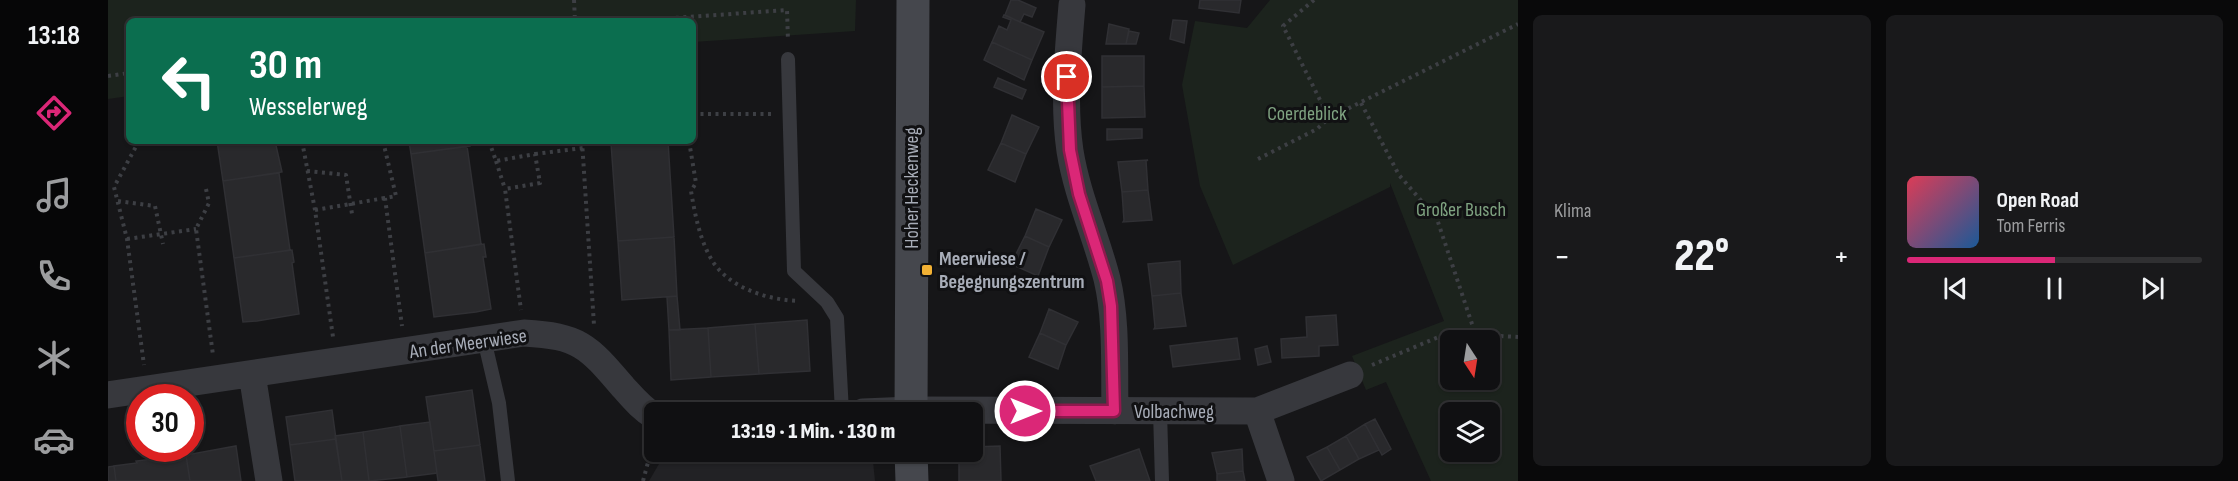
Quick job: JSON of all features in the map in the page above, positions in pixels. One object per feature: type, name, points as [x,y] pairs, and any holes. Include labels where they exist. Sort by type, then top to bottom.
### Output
[{"type":"street","name":"Hoher Heckenweg","points":[[911,402],[913,0]]},
{"type":"street","points":[[1072,5],[1067,77],[1070,150],[1079,194],[1107,281],[1114,345],[1114,411]]},
{"type":"street","name":"An der Meerwiese","points":[[182,384],[524,333],[561,336],[579,344],[597,356],[644,410]]},
{"type":"street","points":[[252,374],[269,481]]},
{"type":"street","name":"Volbachweg","points":[[983,411],[1257,411],[1350,375]]},
{"type":"street","name":"An der Meerwiese","points":[[108,395],[126,392]]},
{"type":"street","points":[[1257,411],[1281,481]]},
{"type":"street","points":[[911,462],[912,481]]},
{"type":"lane","points":[[788,59],[794,271],[827,302],[837,318],[841,402]]},
{"type":"lane","points":[[484,339],[499,404],[508,481]]},
{"type":"lane","points":[[1160,411],[1162,481]]},
{"type":"path","points":[[574,0],[575,18]]},
{"type":"path","points":[[1314,0],[1283,26],[1329,118]]},
{"type":"path","points":[[691,18],[787,10],[788,59]]},
{"type":"path","points":[[1258,159],[1317,129],[1329,118],[1518,24]]},
{"type":"path","points":[[108,76],[126,73]]},
{"type":"path","points":[[1360,103],[1399,175],[1437,219],[1474,330]]},
{"type":"path","points":[[696,114],[790,114]]},
{"type":"path","points":[[137,144],[114,188],[127,239],[147,384]]},
{"type":"path","points":[[302,144],[315,210],[336,362]]},
{"type":"path","points":[[315,210],[396,196],[384,144]]},
{"type":"path","points":[[490,144],[504,189],[524,333]]},
{"type":"path","points":[[582,144],[597,356]]},
{"type":"path","points":[[690,144],[696,183],[691,191],[696,218],[704,243],[714,263],[730,279],[752,292],[787,301],[827,302]]},
{"type":"path","points":[[496,161],[583,148]]},
{"type":"path","points":[[504,189],[540,183],[535,154]]},
{"type":"path","points":[[307,171],[346,175],[352,214]]},
{"type":"path","points":[[206,189],[209,203],[196,229],[217,379]]},
{"type":"path","points":[[385,198],[406,351]]},
{"type":"path","points":[[118,201],[155,206],[163,244]]},
{"type":"path","points":[[127,239],[196,229]]},
{"type":"path","points":[[1500,335],[1518,337]]},
{"type":"path","points":[[1350,375],[1440,336]]},
{"type":"path","points":[[643,481],[648,462]]},
{"type":"shaded area","points":[[660,462],[873,462],[875,481],[649,481]]},
{"type":"green space","points":[[108,0],[856,0],[855,31],[696,42],[696,18],[126,18],[126,96],[108,99]]},
{"type":"green space","name":"Coerdeblick","points":[[1270,0],[1518,0],[1518,481],[1431,481],[1386,382],[1366,390],[1352,356],[1444,321],[1390,183],[1390,187],[1233,265],[1200,186],[1182,85],[1195,21],[1247,28]]},
{"type":"building","points":[[1011,0],[1018,0],[1036,8],[1032,17],[1024,14],[1020,22],[1005,15]]},
{"type":"building","points":[[1200,0],[1241,0],[1239,13],[1199,8]]},
{"type":"building","points":[[1004,15],[1044,32],[1032,60],[992,42],[999,26],[1007,30],[1011,20],[1003,17]]},
{"type":"building","points":[[1173,20],[1187,21],[1184,43],[1170,39]]},
{"type":"building","points":[[1109,24],[1129,29],[1126,44],[1106,44]]},
{"type":"building","points":[[1129,31],[1139,33],[1136,44],[1126,44]]},
{"type":"building","points":[[992,42],[1032,60],[1024,80],[984,60]]},
{"type":"building","points":[[1102,56],[1144,56],[1144,86],[1102,87]]},
{"type":"building","points":[[998,78],[1026,90],[1022,99],[994,87]]},
{"type":"building","points":[[1144,86],[1145,117],[1102,118],[1102,87]]},
{"type":"building","points":[[1012,115],[1039,127],[1026,154],[1001,143]]},
{"type":"building","points":[[1107,129],[1142,129],[1142,138],[1107,140]]},
{"type":"building","points":[[1001,143],[1026,154],[1015,182],[988,170]]},
{"type":"building","points":[[217,144],[276,144],[282,172],[223,181]]},
{"type":"building","points":[[409,144],[470,144],[470,146],[411,154]]},
{"type":"building","points":[[611,144],[668,144],[674,237],[618,241]]},
{"type":"building","points":[[467,146],[481,244],[425,253],[411,154]]},
{"type":"building","points":[[1148,160],[1146,161],[1148,190],[1122,192],[1118,162]]},
{"type":"building","points":[[279,173],[290,250],[234,258],[223,181]]},
{"type":"building","points":[[1148,190],[1152,220],[1123,222],[1122,192]]},
{"type":"building","points":[[1036,209],[1062,220],[1049,247],[1025,236]]},
{"type":"building","points":[[1025,236],[1049,247],[1038,276],[1011,264]]},
{"type":"building","points":[[674,237],[677,296],[622,300],[618,241]]},
{"type":"building","points":[[484,244],[486,257],[483,257],[491,309],[434,317],[425,253]]},
{"type":"building","points":[[292,250],[299,314],[243,322],[234,258]]},
{"type":"building","points":[[1180,261],[1181,293],[1152,296],[1148,264]]},
{"type":"building","points":[[1181,293],[1186,326],[1154,329],[1152,296]]},
{"type":"building","points":[[677,296],[680,330],[669,330],[667,297]]},
{"type":"building","points":[[1049,309],[1078,322],[1066,345],[1040,333]]},
{"type":"building","points":[[1336,315],[1338,345],[1319,346],[1319,356],[1282,358],[1281,339],[1307,337],[1306,317]]},
{"type":"building","points":[[807,320],[810,371],[759,374],[755,324]]},
{"type":"building","points":[[755,324],[759,374],[711,377],[708,328]]},
{"type":"building","points":[[708,328],[711,377],[671,380],[669,330]]},
{"type":"building","points":[[1040,333],[1066,345],[1058,369],[1029,357]]},
{"type":"building","points":[[1237,338],[1240,359],[1173,367],[1170,346]]},
{"type":"building","points":[[1267,346],[1271,362],[1258,365],[1255,349]]},
{"type":"building","points":[[472,390],[480,445],[434,451],[426,397]]},
{"type":"building","points":[[332,410],[336,439],[290,445],[286,417]]},
{"type":"building","points":[[1375,419],[1391,449],[1382,455],[1365,424]]},
{"type":"building","points":[[430,422],[437,473],[407,477],[400,426]]},
{"type":"building","points":[[1365,424],[1379,450],[1359,459],[1346,436]]},
{"type":"building","points":[[400,426],[407,477],[369,481],[363,432]]},
{"type":"building","points":[[363,432],[369,481],[342,481],[335,436]]},
{"type":"building","points":[[1346,436],[1359,459],[1340,470],[1327,447]]},
{"type":"building","points":[[336,439],[342,481],[295,481],[290,445]]},
{"type":"building","points":[[480,445],[485,481],[438,481],[434,451]]},
{"type":"building","points":[[236,446],[241,481],[190,481],[187,462],[204,462],[204,452]]},
{"type":"building","points":[[1000,446],[1001,481],[959,481],[959,462],[983,462],[983,447]]},
{"type":"building","points":[[1327,447],[1340,470],[1321,481],[1307,457]]},
{"type":"building","points":[[1139,449],[1150,481],[1096,481],[1090,466]]},
{"type":"building","points":[[1242,449],[1243,471],[1217,474],[1212,453]]},
{"type":"building","points":[[187,462],[190,481],[116,481],[114,466]]},
{"type":"building","points":[[114,466],[116,481],[108,481],[108,467]]},
{"type":"building","points":[[1243,471],[1245,481],[1217,481],[1217,474]]},
{"type":"place","name":"Meerwiese / Begegnungszentrum","points":[[927,270]]},
{"type":"route","points":[[1025,411],[1114,411],[1114,345],[1111,306],[1107,281],[1079,194],[1070,150],[1067,77]]},
{"type":"park label","name":"Großer Busch","points":[[1461,209]]}]
